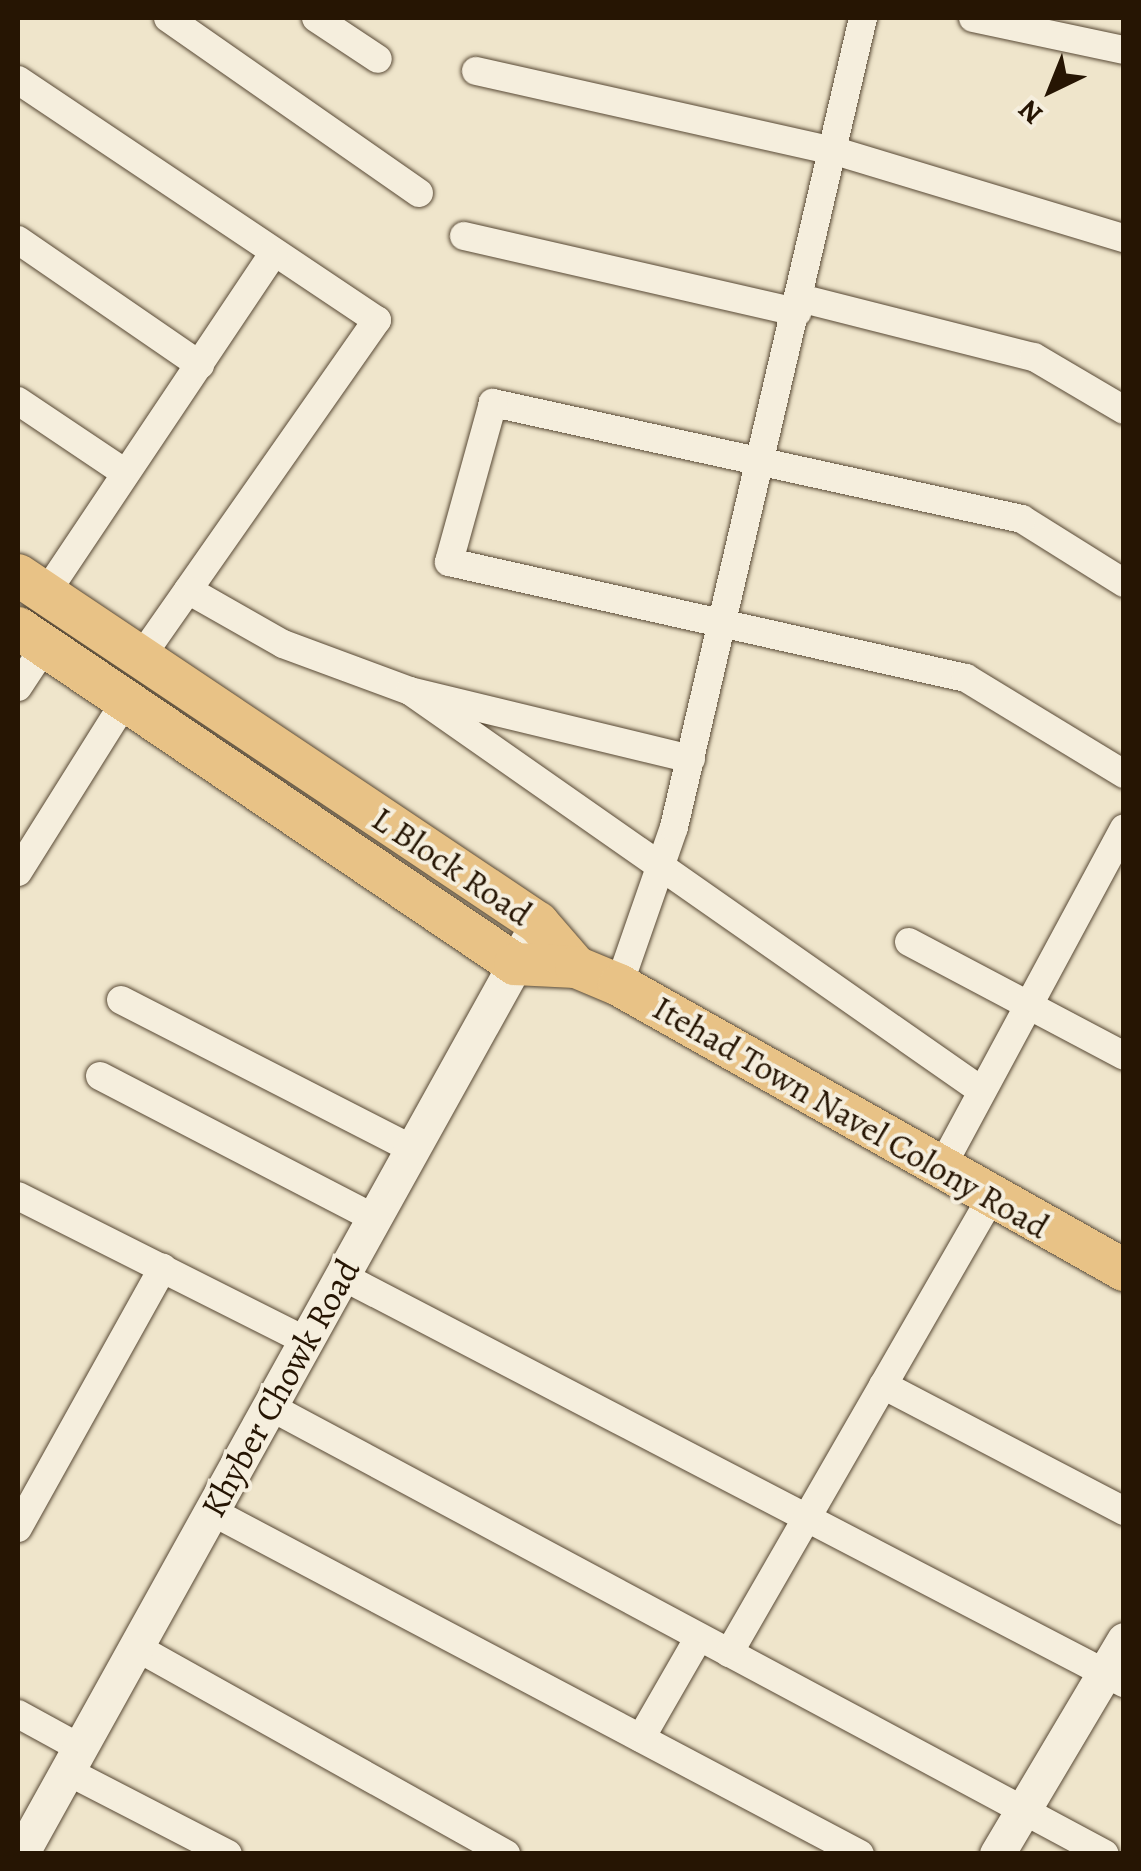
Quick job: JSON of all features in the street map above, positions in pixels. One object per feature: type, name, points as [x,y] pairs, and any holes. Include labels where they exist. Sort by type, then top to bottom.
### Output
[{"type":"main road","name":"L Block Road","points":[[32,584],[538,923],[576,967]]},
{"type":"main road","name":"L Block Road","points":[[31,637],[515,964],[576,967]]},
{"type":"main road","name":"Itehad Town Navel Colony Road","points":[[576,967],[619,985],[940,1170],[1124,1270]]},
{"type":"street","points":[[168,18],[419,193]]},
{"type":"street","points":[[316,18],[378,59]]},
{"type":"street","points":[[619,985],[662,862],[690,759],[864,18]]},
{"type":"street","points":[[973,18],[1124,50]]},
{"type":"street","points":[[476,71],[835,152],[1124,238]]},
{"type":"street","points":[[18,80],[377,320],[140,658]]},
{"type":"street","points":[[464,236],[1034,357],[1124,410]]},
{"type":"street","points":[[18,240],[200,365]]},
{"type":"street","points":[[32,584],[122,472],[200,365],[274,253]]},
{"type":"street","points":[[18,401],[122,472]]},
{"type":"street","points":[[1124,583],[1022,519],[760,466],[494,403],[449,562],[966,678],[1124,774]]},
{"type":"street","points":[[188,590],[283,644],[410,692],[690,759]]},
{"type":"street","points":[[18,686],[31,637]]},
{"type":"street","points":[[410,692],[662,862],[982,1090]]},
{"type":"street","points":[[18,872],[126,700]]},
{"type":"street","points":[[940,1170],[1027,1004],[1111,881],[1124,828]]},
{"type":"street","name":"Khyber Chowk Road","points":[[21,1854],[538,923]]},
{"type":"street","points":[[910,942],[1124,1056]]},
{"type":"street","points":[[121,1000],[412,1150]]},
{"type":"street","points":[[100,1076],[374,1218]]},
{"type":"street","points":[[18,1196],[306,1341]]},
{"type":"street","points":[[729,1652],[991,1198]]},
{"type":"street","points":[[18,1528],[163,1268]]},
{"type":"street","points":[[342,1276],[1114,1678]]},
{"type":"street","points":[[883,1385],[1124,1511]]},
{"type":"street","points":[[270,1406],[1104,1854]]},
{"type":"street","points":[[212,1511],[860,1854]]},
{"type":"street","points":[[641,1738],[698,1637]]},
{"type":"street","points":[[998,1854],[1114,1678],[1124,1640]]},
{"type":"street","points":[[136,1647],[506,1854]]},
{"type":"street","points":[[18,1714],[74,1759],[228,1854]]}]
